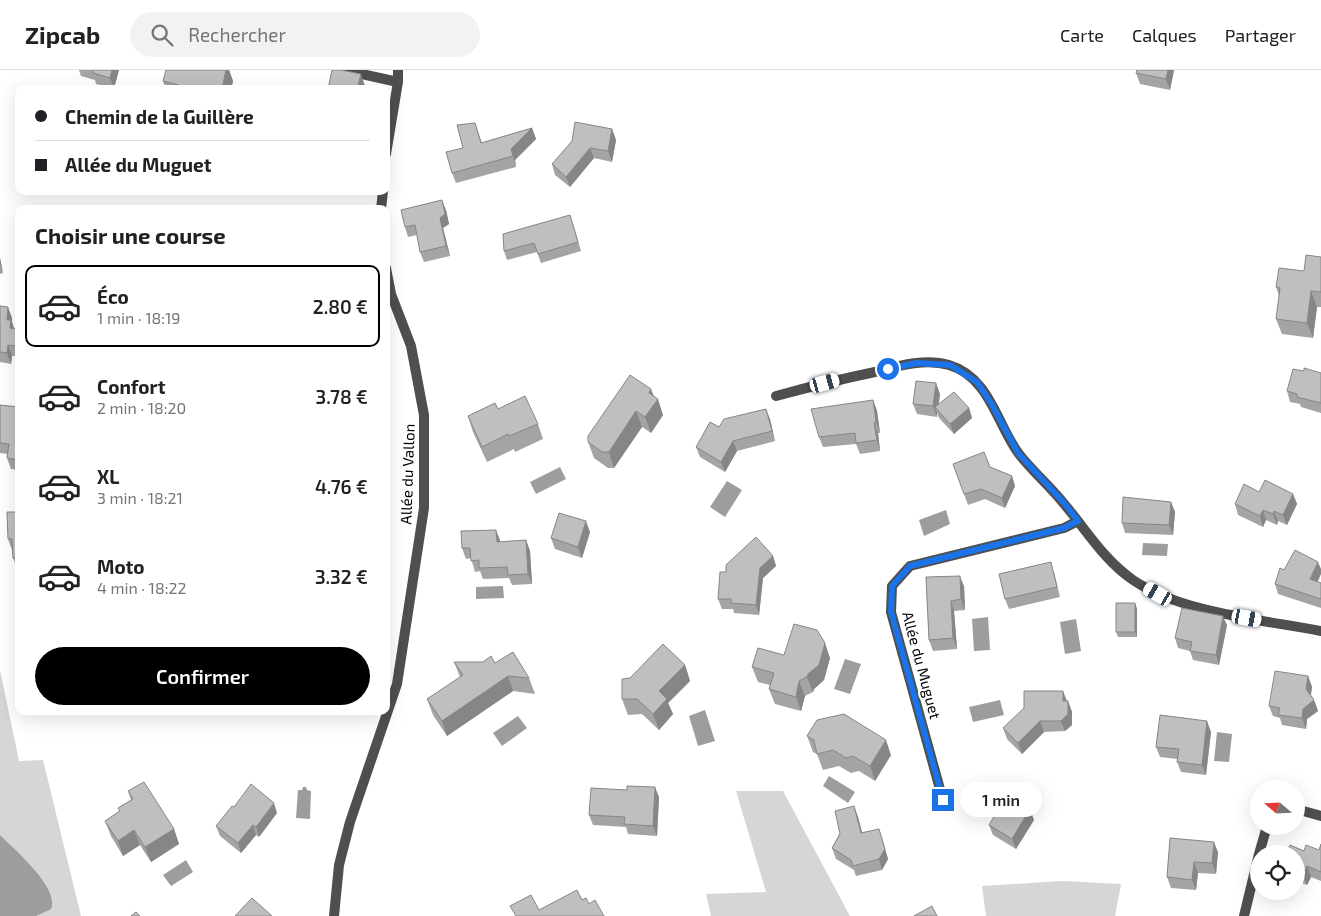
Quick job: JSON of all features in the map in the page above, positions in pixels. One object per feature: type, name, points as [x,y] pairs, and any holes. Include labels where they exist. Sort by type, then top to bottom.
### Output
[{"type":"street","points":[[344,70],[398,82]]},
{"type":"street","points":[[390,130],[398,82],[398,70]]},
{"type":"street","name":"Allée du Vallon","points":[[390,294],[411,346],[424,415],[424,508],[397,684],[390,705]]},
{"type":"street","points":[[776,396],[904,365],[925,363],[950,365],[977,382],[991,403],[1018,453],[1065,504],[1113,564],[1134,580],[1158,594],[1187,604],[1321,632]]},
{"type":"street","name":"Allée du Muguet","points":[[943,800],[891,612],[892,586],[910,566],[1064,528],[1078,521]]},
{"type":"street","name":"Allée du Vallon","points":[[334,916],[339,865],[350,822],[386,715]]},
{"type":"street","points":[[1305,812],[1321,816]]},
{"type":"street","points":[[1244,916],[1250,891]]},
{"type":"shaded area","points":[[560,467],[566,479],[536,494],[530,482]]},
{"type":"shaded area","points":[[727,481],[742,490],[725,517],[710,507]]},
{"type":"shaded area","points":[[946,510],[950,524],[924,536],[919,520]]},
{"type":"shaded area","points":[[1143,543],[1168,544],[1167,556],[1142,555]]},
{"type":"shaded area","points":[[503,586],[504,598],[476,599],[476,587]]},
{"type":"shaded area","points":[[988,617],[990,650],[974,651],[972,619]]},
{"type":"shaded area","points":[[1076,619],[1081,651],[1065,654],[1060,622]]},
{"type":"shaded area","points":[[845,659],[861,664],[850,694],[834,689]]},
{"type":"shaded area","points":[[0,670],[19,761],[43,760],[81,916],[0,916]]},
{"type":"shaded area","points":[[1000,700],[1004,715],[973,722],[969,707]]},
{"type":"shaded area","points":[[705,710],[715,741],[698,746],[689,716]]},
{"type":"shaded area","points":[[518,716],[527,728],[502,746],[493,733]]},
{"type":"shaded area","points":[[1217,732],[1232,734],[1229,762],[1214,761]]},
{"type":"shaded area","points":[[829,776],[855,792],[848,803],[823,786]]},
{"type":"shaded area","points":[[303,787],[311,791],[310,819],[296,818],[298,790],[302,790]]},
{"type":"shaded area","points":[[736,791],[783,791],[850,916],[711,916],[706,894],[766,892]]},
{"type":"shaded area","points":[[0,835],[43,880],[52,900],[51,909],[36,916],[0,916]]},
{"type":"shaded area","points":[[186,860],[193,872],[171,886],[163,875]]},
{"type":"shaded area","points":[[1062,881],[1121,884],[1115,916],[986,916],[982,886]]},
{"type":"building","points":[[93,70],[112,70],[110,78],[93,73]]},
{"type":"building","points":[[166,70],[226,70],[223,85],[178,85],[163,81]]},
{"type":"building","points":[[332,70],[361,74],[358,85],[329,85]]},
{"type":"building","points":[[1137,70],[1168,70],[1166,79],[1136,73]]},
{"type":"building","points":[[575,122],[612,129],[608,151],[590,148],[566,177],[552,164],[572,141]]},
{"type":"building","points":[[475,123],[481,143],[532,128],[511,149],[513,156],[452,173],[446,152],[463,148],[457,125]]},
{"type":"building","points":[[442,200],[445,214],[440,218],[446,246],[420,252],[415,225],[405,227],[401,210]]},
{"type":"building","points":[[570,215],[578,242],[538,254],[534,243],[504,251],[503,234]]},
{"type":"building","points":[[1306,255],[1321,257],[1321,292],[1311,291],[1307,323],[1276,319],[1280,288],[1276,287],[1279,268],[1304,271]]},
{"type":"building","points":[[0,306],[8,307],[7,320],[11,320],[10,328],[15,329],[15,346],[8,345],[7,353],[0,352]]},
{"type":"building","points":[[1304,368],[1321,373],[1321,403],[1297,397],[1297,394],[1287,391],[1293,369],[1304,371]]},
{"type":"building","points":[[630,375],[651,389],[649,393],[658,399],[645,417],[636,411],[609,452],[602,452],[588,442],[588,436]]},
{"type":"building","points":[[916,381],[936,383],[933,406],[913,404]]},
{"type":"building","points":[[954,392],[969,408],[950,424],[935,407]]},
{"type":"building","points":[[525,396],[538,424],[509,436],[508,434],[482,447],[468,416],[495,403],[498,409]]},
{"type":"building","points":[[873,400],[877,440],[856,443],[855,433],[819,437],[811,409]]},
{"type":"building","points":[[0,405],[15,407],[15,459],[7,458],[9,444],[0,443]]},
{"type":"building","points":[[766,409],[772,431],[733,441],[721,462],[696,447],[710,422],[719,427],[724,419]]},
{"type":"building","points":[[984,452],[990,467],[1012,476],[1002,498],[981,489],[964,494],[953,464]]},
{"type":"building","points":[[1265,480],[1293,494],[1283,515],[1274,511],[1273,514],[1263,510],[1260,516],[1235,504],[1244,484],[1259,492]]},
{"type":"building","points":[[1123,497],[1171,502],[1169,525],[1122,523]]},
{"type":"building","points":[[7,512],[15,512],[15,558],[13,558],[12,539],[8,539]]},
{"type":"building","points":[[559,513],[586,521],[578,547],[551,538]]},
{"type":"building","points":[[496,530],[497,542],[526,540],[528,574],[508,575],[507,567],[479,568],[479,560],[471,561],[470,548],[462,548],[461,531]]},
{"type":"building","points":[[756,537],[773,556],[760,568],[756,605],[731,603],[731,599],[718,599],[720,572],[726,572],[726,565]]},
{"type":"building","points":[[1295,550],[1318,562],[1310,579],[1321,583],[1321,599],[1275,584],[1280,568],[1284,570]]},
{"type":"building","points":[[1051,562],[1057,587],[1005,599],[999,574]]},
{"type":"building","points":[[960,576],[961,599],[951,601],[953,638],[929,640],[926,577]]},
{"type":"building","points":[[1116,603],[1135,603],[1135,632],[1116,632]]},
{"type":"building","points":[[1182,608],[1223,616],[1216,655],[1190,651],[1192,642],[1175,638]]},
{"type":"building","points":[[794,624],[817,630],[825,643],[819,665],[807,677],[799,681],[796,697],[769,689],[774,673],[752,667],[758,648],[784,655]]},
{"type":"building","points":[[663,644],[685,665],[659,691],[667,699],[653,714],[637,699],[622,699],[622,679],[630,678]]},
{"type":"building","points":[[513,652],[529,678],[508,676],[442,721],[427,699],[463,675],[454,662],[483,662],[491,656],[495,663]]},
{"type":"building","points":[[1275,671],[1308,676],[1306,689],[1314,700],[1303,709],[1302,718],[1278,715],[1280,708],[1269,706]]},
{"type":"building","points":[[1024,691],[1063,691],[1063,701],[1068,701],[1068,714],[1061,721],[1040,721],[1018,743],[1003,728],[1024,708]]},
{"type":"building","points":[[844,714],[886,740],[870,766],[853,756],[846,758],[833,750],[817,754],[814,740],[807,736],[817,720]]},
{"type":"building","points":[[1160,715],[1207,721],[1202,765],[1177,762],[1179,749],[1156,747]]},
{"type":"building","points":[[144,782],[174,829],[145,847],[134,830],[118,841],[105,821],[120,811],[118,808],[133,799],[128,791]]},
{"type":"building","points":[[251,784],[274,803],[256,827],[253,825],[238,843],[216,826],[232,806],[234,807]]},
{"type":"building","points":[[627,786],[655,787],[653,826],[624,824],[625,817],[589,815],[591,788],[627,790]]},
{"type":"building","points":[[1007,795],[1030,809],[1012,839],[989,825]]},
{"type":"building","points":[[854,806],[861,833],[879,829],[885,849],[879,859],[853,866],[851,860],[832,848],[840,834],[835,811]]},
{"type":"building","points":[[1170,838],[1214,842],[1212,863],[1194,862],[1192,880],[1167,877]]},
{"type":"building","points":[[1321,844],[1321,872],[1307,866],[1305,870],[1306,845],[1319,850]]},
{"type":"building","points":[[577,890],[582,900],[586,898],[589,904],[595,900],[604,916],[516,916],[510,906],[531,895],[539,910]]},
{"type":"building","points":[[252,898],[272,916],[235,916]]},
{"type":"building","points":[[932,906],[937,916],[914,916]]},
{"type":"building","points":[[136,912],[140,916],[131,916]]},
{"type":"route","points":[[888,369],[917,363],[950,365],[977,382],[991,403],[1018,453],[1078,521],[1064,528],[910,566],[892,586],[891,612],[943,800]]}]
